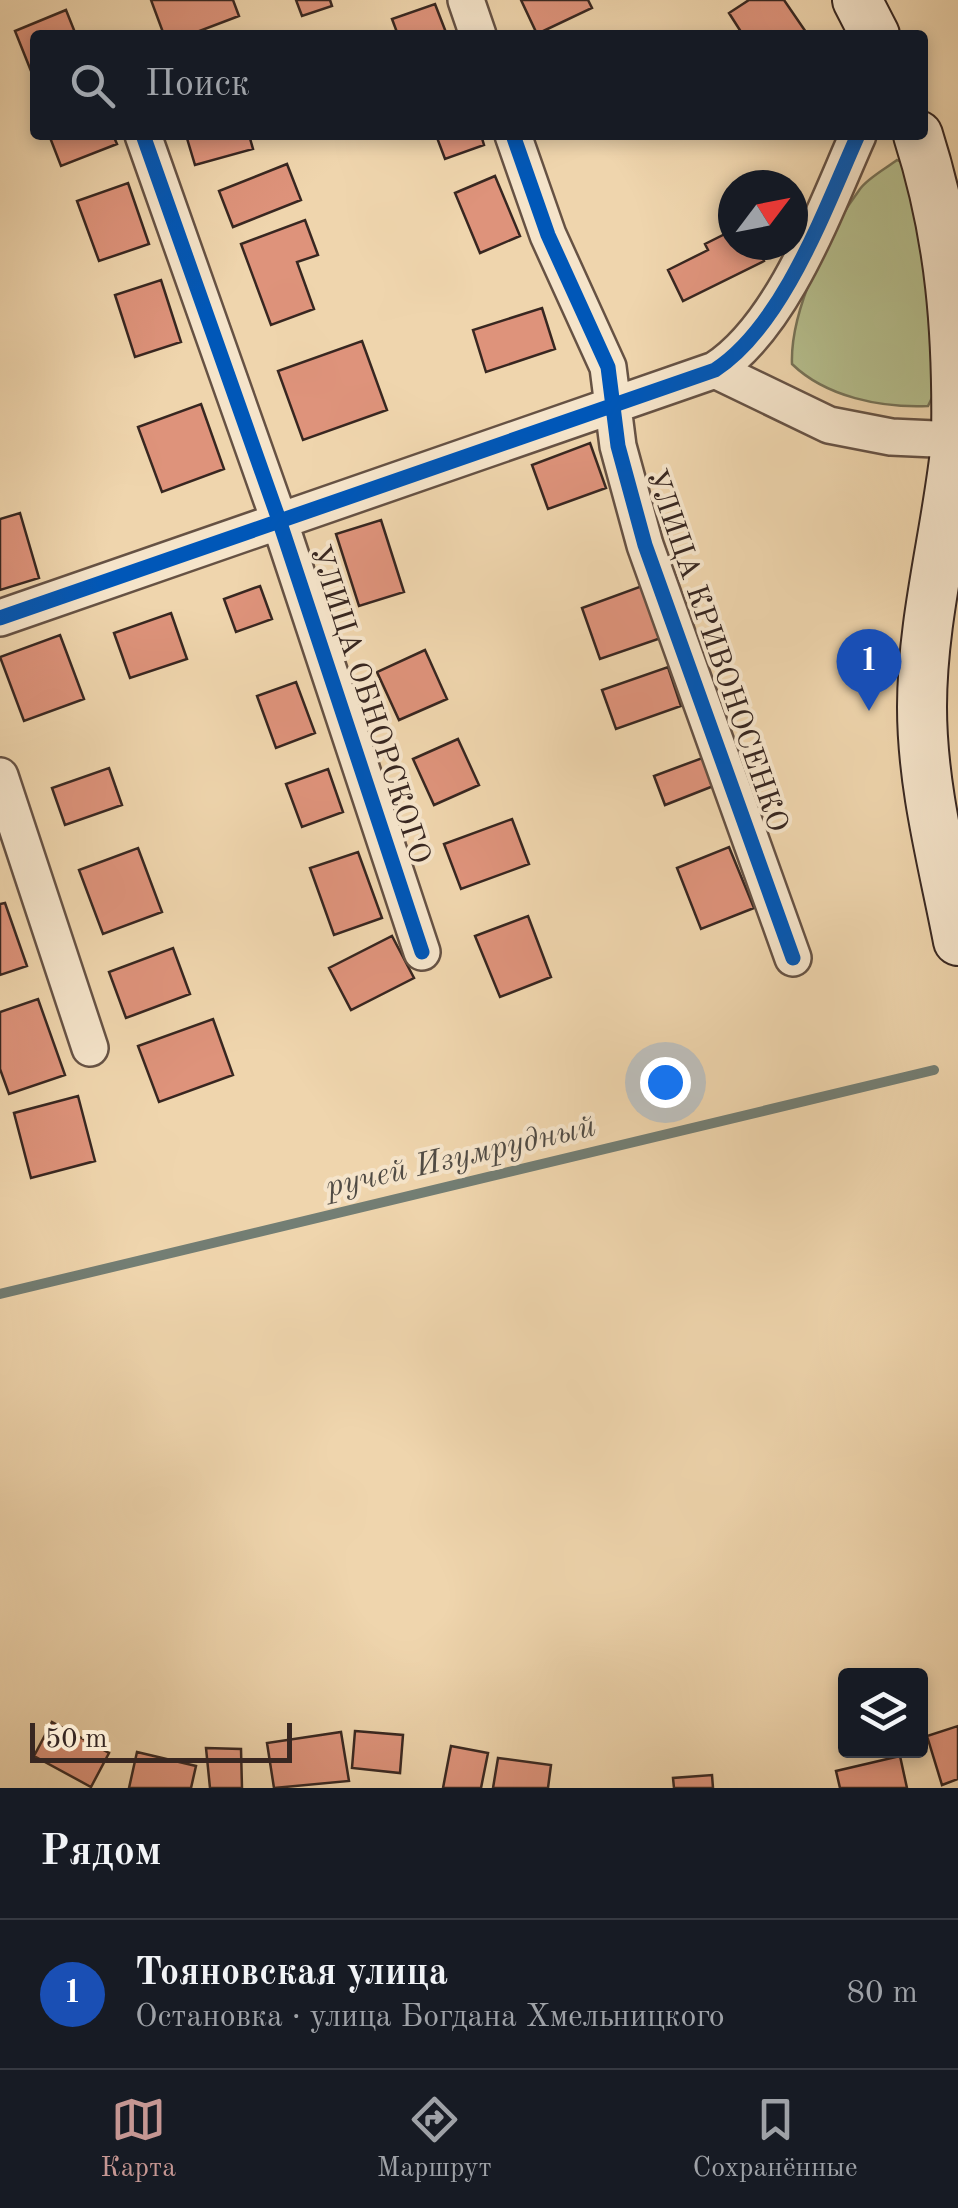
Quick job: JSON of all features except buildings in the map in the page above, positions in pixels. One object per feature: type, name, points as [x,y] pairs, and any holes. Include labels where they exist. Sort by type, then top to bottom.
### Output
[{"type":"street","points":[[466,0],[476,30]]},
{"type":"street","points":[[857,0],[872,30]]},
{"type":"street","name":"УЛИЦА ОБНОРСКОГО","points":[[145,140],[279,520],[422,952]]},
{"type":"street","name":"УЛИЦА КРИВОНОСЕНКО","points":[[515,140],[548,235],[608,367],[616,406],[618,446],[646,545],[793,958]]},
{"type":"street","points":[[0,618],[715,370],[744,352],[782,290],[856,140]]},
{"type":"street","points":[[919,140],[958,289],[957,440],[928,620],[922,705],[924,773],[958,941]]},
{"type":"street","points":[[715,370],[830,425],[891,437],[957,440]]},
{"type":"street","points":[[0,776],[90,1048]]},
{"type":"green space","points":[[897,160],[909,166],[941,379],[928,406],[855,398],[821,385],[792,364],[797,320],[824,249],[860,189]]},
{"type":"waterway","name":"ручей Изумрудный","points":[[0,1294],[934,1070]]},
{"type":"cycle path","points":[[145,140],[279,520],[422,952]]},
{"type":"cycle path","points":[[515,140],[548,235],[608,367],[618,446],[645,545],[793,958]]},
{"type":"cycle path","points":[[0,618],[715,370],[739,350],[781,296],[800,264],[856,140]]},
{"type":"place","name":"Тояновская улица","points":[[869,711]]}]
